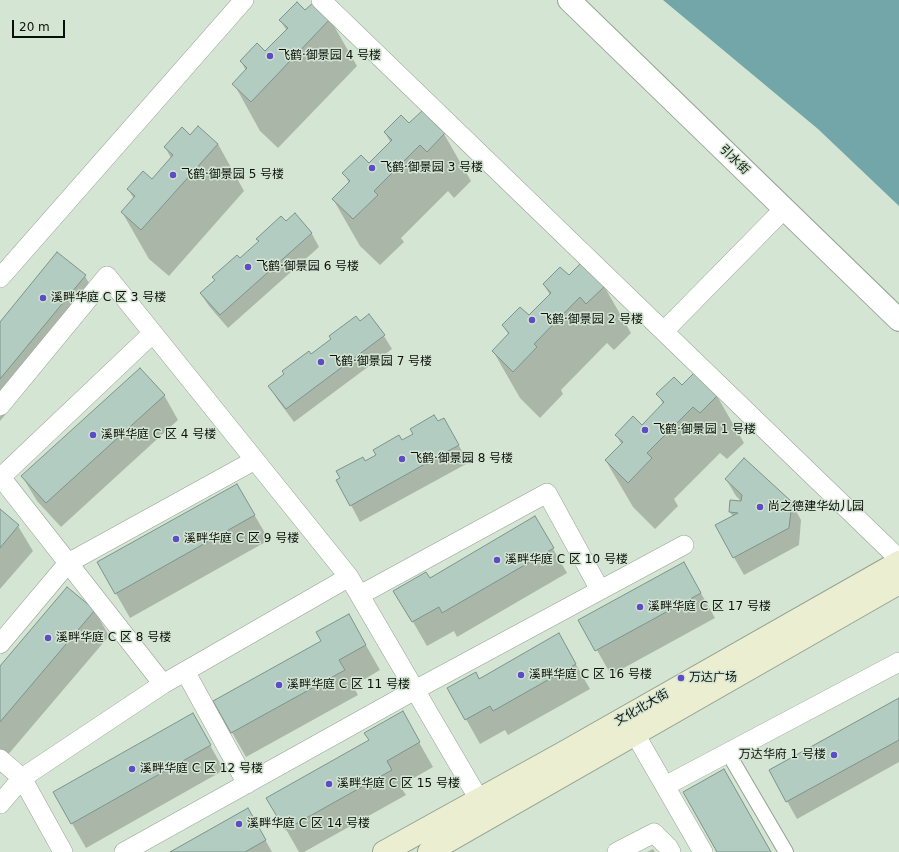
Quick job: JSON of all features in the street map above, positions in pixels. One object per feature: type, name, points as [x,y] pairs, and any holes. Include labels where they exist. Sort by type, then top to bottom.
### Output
[{"type":"main road","name":"文化北大街","points":[[384,852],[570,749],[899,562]]},
{"type":"main road","name":"文化北大街","points":[[429,852],[899,583]]},
{"type":"street","points":[[0,278],[244,0]]},
{"type":"street","points":[[321,0],[899,559]]},
{"type":"street","name":"引水街","points":[[569,0],[899,320]]},
{"type":"street","points":[[664,332],[784,209]]},
{"type":"street","points":[[0,406],[106,276],[349,577],[490,818]]},
{"type":"street","points":[[153,333],[0,477],[162,684]]},
{"type":"street","points":[[0,644],[68,563],[255,460]]},
{"type":"street","points":[[360,595],[547,493],[600,590]]},
{"type":"street","points":[[124,852],[415,690],[684,545]]},
{"type":"street","points":[[0,804],[22,778],[162,684],[349,577]]},
{"type":"street","points":[[665,786],[899,662]]},
{"type":"street","points":[[185,671],[247,784]]},
{"type":"street","points":[[635,734],[703,852]]},
{"type":"street","points":[[728,753],[786,852]]},
{"type":"street","points":[[0,758],[22,778],[63,852]]},
{"type":"street","points":[[616,852],[654,833],[671,852]]},
{"type":"water","points":[[663,0],[899,0],[899,206],[818,129]]},
{"type":"building","name":"飞鹤·御景园 4 号楼","points":[[297,2],[305,10],[314,2],[331,18],[251,102],[232,84],[247,68],[240,61],[257,43],[265,51],[288,28],[279,20]]},
{"type":"building","name":"飞鹤·御景园 3 号楼","points":[[422,111],[445,133],[427,152],[420,145],[374,191],[378,195],[353,219],[332,199],[350,181],[342,173],[361,155],[369,163],[392,140],[384,132],[401,115],[409,123]]},
{"type":"building","name":"飞鹤·御景园 5 号楼","points":[[198,126],[218,144],[141,230],[121,212],[135,196],[127,189],[143,171],[152,179],[173,155],[164,147],[182,127],[190,135]]},
{"type":"building","name":"飞鹤·御景园 6 号楼","points":[[295,213],[312,233],[220,315],[200,293],[215,280],[212,277],[237,255],[240,258],[259,241],[256,239],[281,216],[286,221]]},
{"type":"building","name":"溪畔华庭 C 区 3 号楼","points":[[57,252],[86,275],[0,379],[0,322]]},
{"type":"building","name":"飞鹤·御景园 2 号楼","points":[[581,263],[605,286],[586,304],[580,297],[534,344],[537,347],[513,372],[492,351],[509,333],[502,325],[520,307],[529,315],[551,293],[543,284],[560,267],[569,275]]},
{"type":"building","name":"飞鹤·御景园 7 号楼","points":[[369,314],[385,335],[286,409],[268,386],[284,374],[282,371],[309,351],[311,354],[331,339],[329,336],[356,316],[360,321]]},
{"type":"building","name":"溪畔华庭 C 区 4 号楼","points":[[140,368],[165,395],[46,503],[21,476]]},
{"type":"building","name":"飞鹤·御景园 1 号楼","points":[[695,372],[718,395],[700,413],[693,407],[647,453],[652,458],[628,483],[605,460],[623,442],[615,435],[633,416],[642,425],[664,402],[656,394],[674,377],[682,385]]},
{"type":"building","name":"飞鹤·御景园 8 号楼","points":[[434,415],[438,421],[444,418],[459,445],[350,506],[336,480],[340,478],[336,471],[363,457],[365,461],[376,455],[373,450],[399,435],[402,440],[413,434],[410,429]]},
{"type":"building","name":"尚之德建华幼儿园","points":[[744,458],[792,502],[789,528],[733,558],[715,525],[738,513],[729,512],[730,500],[741,501],[742,495],[725,479]]},
{"type":"building","name":"溪畔华庭 C 区 9 号楼","points":[[237,484],[255,515],[115,594],[97,562]]},
{"type":"building","points":[[0,509],[19,525],[0,548]]},
{"type":"building","name":"溪畔华庭 C 区 10 号楼","points":[[535,516],[554,548],[442,613],[439,607],[412,622],[393,591],[426,572],[430,578]]},
{"type":"building","name":"溪畔华庭 C 区 17 号楼","points":[[684,562],[701,593],[595,651],[578,620]]},
{"type":"building","name":"溪畔华庭 C 区 8 号楼","points":[[67,587],[95,610],[0,722],[0,666]]},
{"type":"building","name":"溪畔华庭 C 区 11 号楼","points":[[349,614],[366,645],[339,660],[345,670],[231,733],[213,701],[321,641],[316,632]]},
{"type":"building","name":"溪畔华庭 C 区 16 号楼","points":[[559,633],[576,664],[493,711],[490,706],[465,720],[447,688],[476,672],[479,679]]},
{"type":"building","name":"万达华府 1 号楼","points":[[899,698],[899,740],[786,802],[769,770]]},
{"type":"building","name":"溪畔华庭 C 区 15 号楼","points":[[403,711],[420,742],[387,761],[392,770],[285,830],[266,798],[369,740],[364,733]]},
{"type":"building","name":"溪畔华庭 C 区 12 号楼","points":[[193,713],[211,745],[71,824],[53,792]]},
{"type":"building","points":[[724,769],[771,852],[717,852],[683,792]]},
{"type":"building","name":"溪畔华庭 C 区 14 号楼","points":[[248,808],[266,840],[245,852],[170,852]]},
{"type":"place","name":"飞鹤·御景园 4 号楼","points":[[270,56]]},
{"type":"place","name":"飞鹤·御景园 3 号楼","points":[[372,168]]},
{"type":"place","name":"飞鹤·御景园 5 号楼","points":[[173,175]]},
{"type":"place","name":"飞鹤·御景园 6 号楼","points":[[248,267]]},
{"type":"place","name":"溪畔华庭 C 区 3 号楼","points":[[43,298]]},
{"type":"place","name":"飞鹤·御景园 2 号楼","points":[[532,320]]},
{"type":"place","name":"飞鹤·御景园 7 号楼","points":[[321,362]]},
{"type":"place","name":"飞鹤·御景园 1 号楼","points":[[645,430]]},
{"type":"place","name":"溪畔华庭 C 区 4 号楼","points":[[93,435]]},
{"type":"place","name":"飞鹤·御景园 8 号楼","points":[[402,459]]},
{"type":"place","name":"尚之德建华幼儿园","points":[[760,507]]},
{"type":"place","name":"溪畔华庭 C 区 9 号楼","points":[[176,539]]},
{"type":"place","name":"溪畔华庭 C 区 10 号楼","points":[[497,560]]},
{"type":"place","name":"溪畔华庭 C 区 17 号楼","points":[[640,607]]},
{"type":"place","name":"溪畔华庭 C 区 8 号楼","points":[[48,638]]},
{"type":"place","name":"溪畔华庭 C 区 16 号楼","points":[[521,675]]},
{"type":"place","name":"万达广场","points":[[681,678]]},
{"type":"place","name":"溪畔华庭 C 区 11 号楼","points":[[279,685]]},
{"type":"place","name":"万达华府 1 号楼","points":[[834,755]]},
{"type":"place","name":"溪畔华庭 C 区 12 号楼","points":[[132,769]]},
{"type":"place","name":"溪畔华庭 C 区 15 号楼","points":[[329,784]]},
{"type":"place","name":"溪畔华庭 C 区 14 号楼","points":[[239,824]]}]
